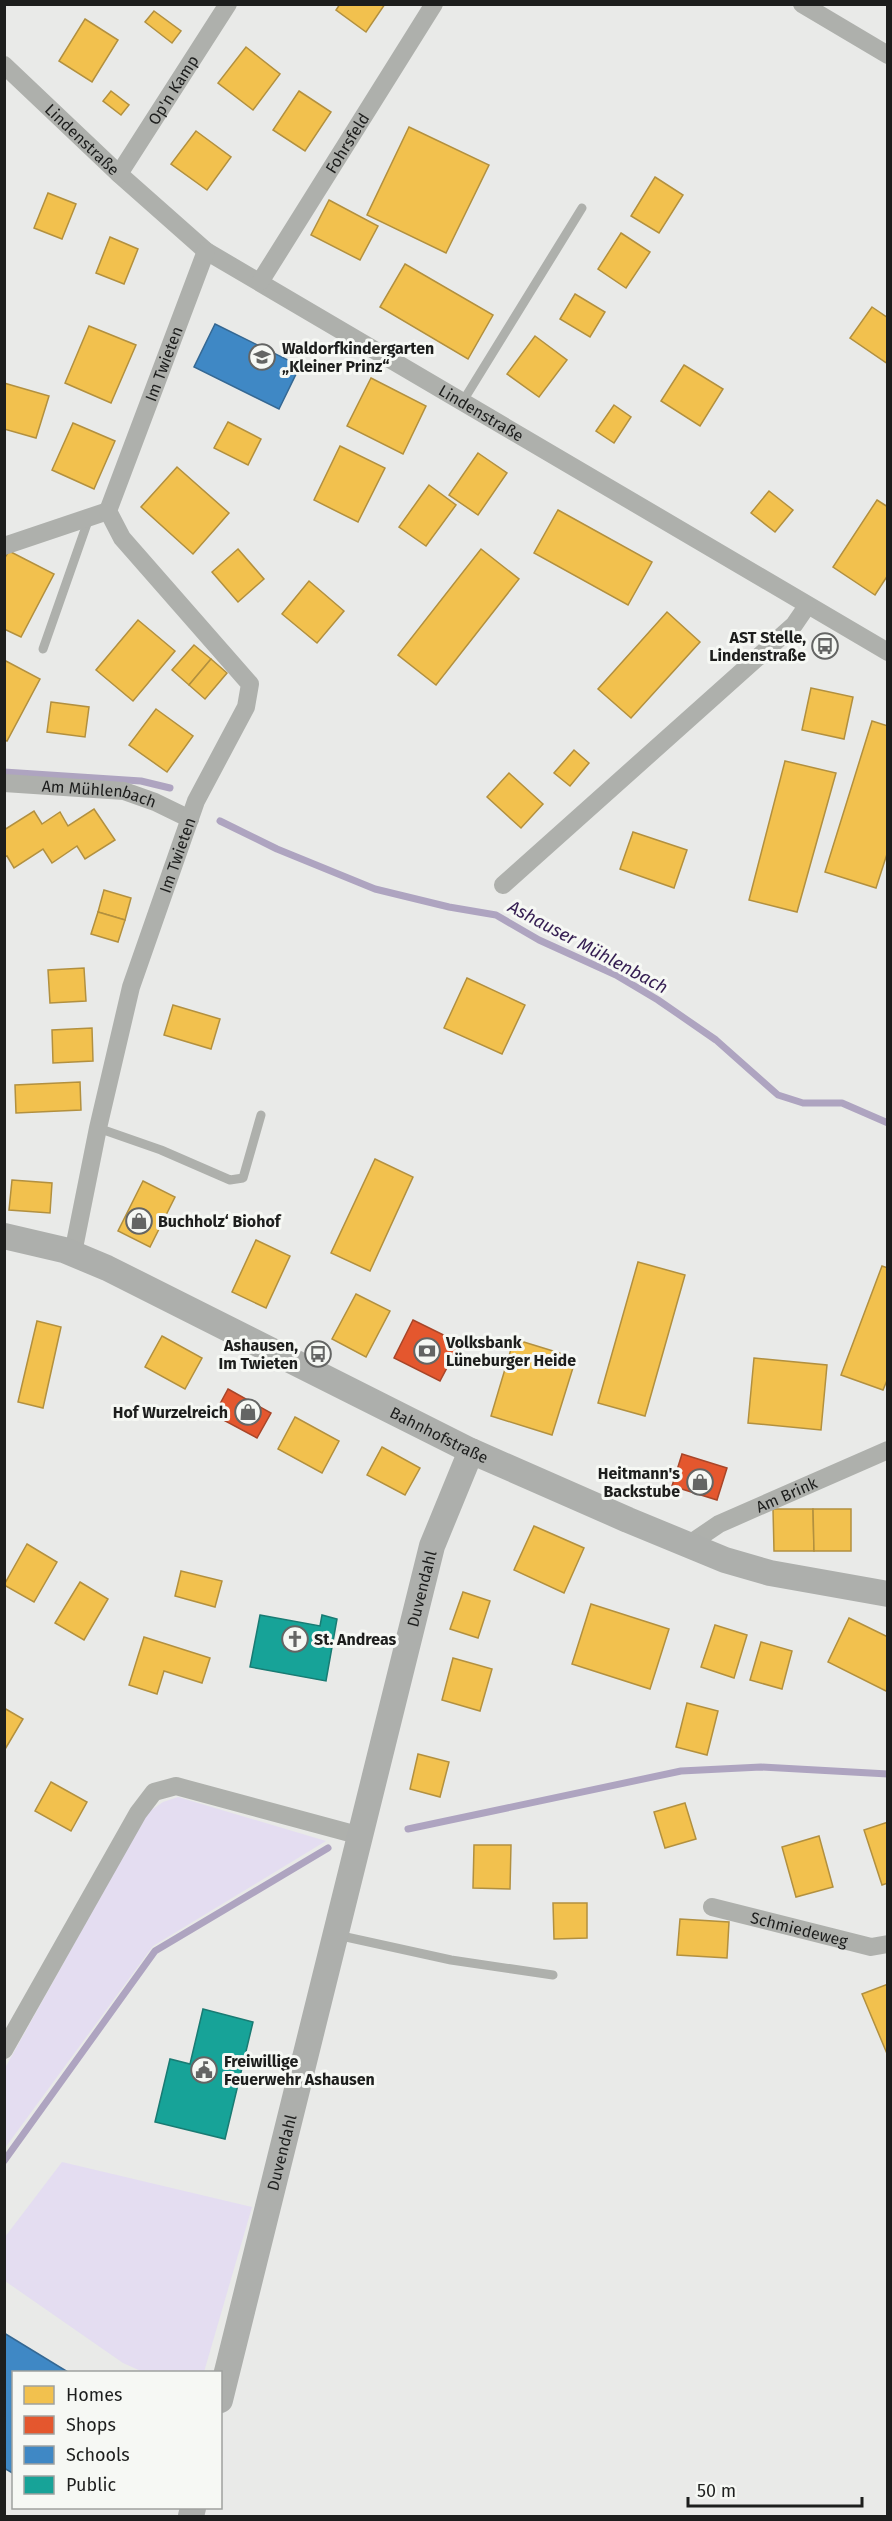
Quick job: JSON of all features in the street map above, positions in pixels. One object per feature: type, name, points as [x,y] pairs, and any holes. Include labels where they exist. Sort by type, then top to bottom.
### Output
[{"type":"street","name":"Op'n Kamp","points":[[119,174],[228,4]]},
{"type":"street","name":"Fohrsfeld","points":[[260,282],[434,4]]},
{"type":"street","points":[[802,4],[888,55]]},
{"type":"street","name":"Lindenstraße","points":[[4,65],[119,174],[206,251],[888,652]]},
{"type":"street","name":"Im Twieten","points":[[73,1253],[98,1128],[131,987],[196,801],[246,707],[250,684],[122,538],[108,511],[206,251]]},
{"type":"street","points":[[4,546],[108,511]]},
{"type":"street","points":[[503,885],[794,625],[807,606]]},
{"type":"street","name":"Am Mühlenbach","points":[[4,783],[124,791],[155,802],[190,819]]},
{"type":"street","name":"Bahnhofstraße","points":[[4,1236],[73,1253],[137,1281],[303,1368],[471,1451],[725,1560],[770,1573],[888,1594]]},
{"type":"street","name":"Am Brink","points":[[688,1545],[719,1524],[888,1450]]},
{"type":"street","name":"Duvendahl","points":[[222,2392],[432,1546],[471,1451]]},
{"type":"street","points":[[4,2049],[138,1813],[154,1792],[176,1786],[361,1836]]},
{"type":"street","name":"Schmiedeweg","points":[[712,1907],[871,1947],[888,1944]]},
{"type":"lane","points":[[463,401],[582,208]]},
{"type":"lane","points":[[43,649],[89,518]]},
{"type":"lane","points":[[98,1128],[161,1150],[230,1180],[243,1178],[261,1116]]},
{"type":"lane","points":[[337,1935],[451,1960],[553,1975]]},
{"type":"shaded area","points":[[178,1797],[326,1841],[153,1946],[5,2148],[5,2068],[147,1813],[163,1802]]},
{"type":"shaded area","points":[[62,2162],[252,2207],[204,2371],[141,2371],[123,2363],[5,2281],[5,2237]]},
{"type":"building: Homes","points":[[340,4],[385,4],[366,32],[336,10]]},
{"type":"building: Homes","points":[[154,11],[181,31],[172,43],[145,22]]},
{"type":"building: Homes","points":[[85,19],[118,40],[92,82],[59,61]]},
{"type":"building: Homes","points":[[246,47],[280,74],[253,110],[218,83]]},
{"type":"building: Homes","points":[[111,91],[129,105],[121,115],[103,101]]},
{"type":"building: Homes","points":[[299,91],[331,112],[305,151],[273,130]]},
{"type":"building: Homes","points":[[409,127],[489,165],[446,253],[367,215]]},
{"type":"building: Homes","points":[[196,131],[231,157],[207,190],[171,164]]},
{"type":"building: Homes","points":[[655,177],[683,195],[659,233],[631,216]]},
{"type":"building: Homes","points":[[48,193],[76,204],[62,239],[34,228]]},
{"type":"building: Homes","points":[[329,200],[378,226],[360,260],[311,235]]},
{"type":"building: Homes","points":[[621,233],[650,252],[626,288],[598,269]]},
{"type":"building: Homes","points":[[110,237],[138,249],[124,284],[96,273]]},
{"type":"building: Homes","points":[[405,264],[493,315],[468,359],[380,307]]},
{"type":"building: Homes","points":[[575,294],[605,312],[590,337],[560,319]]},
{"type":"building: Homes","points":[[872,307],[888,318],[888,364],[850,338]]},
{"type":"building: Homes","points":[[89,326],[136,345],[111,403],[65,383]]},
{"type":"building: Homes","points":[[535,336],[567,360],[539,397],[507,374]]},
{"type":"building: Homes","points":[[684,365],[723,389],[700,426],[661,401]]},
{"type":"building: Homes","points":[[371,378],[426,406],[403,454],[347,426]]},
{"type":"building: Homes","points":[[4,383],[49,396],[36,438],[4,429]]},
{"type":"building: Homes","points":[[614,405],[631,417],[614,443],[596,431]]},
{"type":"building: Homes","points":[[228,422],[261,439],[248,465],[214,448]]},
{"type":"building: Homes","points":[[73,423],[115,441],[94,489],[52,470]]},
{"type":"building: Homes","points":[[340,446],[385,468],[358,522],[314,500]]},
{"type":"building: Homes","points":[[478,453],[507,473],[478,515],[449,495]]},
{"type":"building: Homes","points":[[177,467],[229,513],[193,554],[141,507]]},
{"type":"building: Homes","points":[[429,485],[456,505],[426,546],[399,527]]},
{"type":"building: Homes","points":[[769,491],[793,510],[775,532],[751,513]]},
{"type":"building: Homes","points":[[877,500],[888,507],[888,575],[875,595],[833,567]]},
{"type":"building: Homes","points":[[558,510],[652,562],[628,605],[534,553]]},
{"type":"building: Homes","points":[[238,549],[264,579],[238,602],[212,572]]},
{"type":"building: Homes","points":[[481,549],[519,579],[436,685],[398,655]]},
{"type":"building: Homes","points":[[9,551],[54,574],[21,637],[4,629],[4,559]]},
{"type":"building: Homes","points":[[309,581],[344,611],[317,643],[282,614]]},
{"type":"building: Homes","points":[[667,612],[700,642],[631,718],[598,689]]},
{"type":"building: Homes","points":[[138,620],[175,651],[133,701],[96,670]]},
{"type":"building: Homes","points":[[194,645],[211,659],[189,685],[172,670]]},
{"type":"building: Homes","points":[[211,659],[227,673],[205,699],[189,685]]},
{"type":"building: Homes","points":[[4,660],[40,679],[7,741],[4,740]]},
{"type":"building: Homes","points":[[811,688],[853,697],[844,739],[802,730]]},
{"type":"building: Homes","points":[[51,702],[89,707],[85,737],[47,732]]},
{"type":"building: Homes","points":[[156,709],[193,736],[167,772],[129,745]]},
{"type":"building: Homes","points":[[872,721],[888,726],[888,851],[876,888],[825,872]]},
{"type":"building: Homes","points":[[574,750],[589,763],[570,786],[554,773]]},
{"type":"building: Homes","points":[[785,761],[836,773],[797,912],[749,900]]},
{"type":"building: Homes","points":[[509,773],[543,804],[521,828],[487,797]]},
{"type":"building: Homes","points":[[94,809],[115,840],[85,859],[77,846],[52,863],[43,849],[14,868],[7,856],[4,857],[4,830],[34,811],[42,824],[60,812],[68,826]]},
{"type":"building: Homes","points":[[633,832],[687,850],[674,888],[620,869]]},
{"type":"building: Homes","points":[[104,890],[131,898],[125,920],[98,912]]},
{"type":"building: Homes","points":[[98,912],[125,920],[118,942],[91,934]]},
{"type":"building: Homes","points":[[84,968],[86,1001],[50,1003],[48,970]]},
{"type":"building: Homes","points":[[467,978],[525,1005],[502,1054],[444,1028]]},
{"type":"building: Homes","points":[[173,1005],[220,1019],[211,1049],[164,1035]]},
{"type":"building: Homes","points":[[92,1028],[93,1061],[53,1063],[52,1030]]},
{"type":"building: Homes","points":[[80,1082],[81,1110],[16,1113],[15,1085]]},
{"type":"building: Homes","points":[[375,1159],[413,1177],[370,1271],[331,1253]]},
{"type":"building: Homes","points":[[12,1180],[52,1183],[50,1213],[9,1210]]},
{"type":"building: Homes","points":[[143,1181],[175,1197],[150,1247],[118,1231]]},
{"type":"building: Homes","points":[[256,1240],[290,1256],[266,1308],[232,1292]]},
{"type":"building: Homes","points":[[638,1262],[685,1275],[645,1416],[598,1403]]},
{"type":"building: Homes","points":[[882,1266],[888,1268],[888,1378],[883,1390],[841,1375]]},
{"type":"building: Homes","points":[[356,1294],[390,1311],[366,1357],[332,1339]]},
{"type":"building: Homes","points":[[37,1321],[61,1327],[43,1408],[18,1402]]},
{"type":"building: Homes","points":[[162,1336],[202,1358],[185,1389],[145,1367]]},
{"type":"building: Homes","points":[[514,1339],[576,1358],[552,1435],[491,1416]]},
{"type":"building: Homes","points":[[754,1358],[827,1365],[821,1430],[748,1423]]},
{"type":"building: Homes","points":[[295,1417],[339,1441],[322,1473],[278,1449]]},
{"type":"building: Homes","points":[[382,1447],[420,1468],[405,1495],[367,1475]]},
{"type":"building: Homes","points":[[773,1509],[813,1509],[814,1551],[774,1551]]},
{"type":"building: Homes","points":[[813,1509],[851,1509],[851,1551],[814,1551]]},
{"type":"building: Homes","points":[[534,1526],[584,1548],[564,1593],[514,1570]]},
{"type":"building: Homes","points":[[27,1544],[57,1562],[34,1602],[4,1585]]},
{"type":"building: Homes","points":[[181,1571],[222,1581],[215,1607],[175,1596]]},
{"type":"building: Homes","points":[[80,1582],[108,1599],[84,1640],[55,1623]]},
{"type":"building: Homes","points":[[463,1592],[490,1601],[478,1638],[450,1629]]},
{"type":"building: Homes","points":[[591,1604],[669,1629],[650,1689],[572,1664]]},
{"type":"building: Homes","points":[[849,1618],[888,1637],[888,1692],[828,1662]]},
{"type":"building: Homes","points":[[715,1625],[747,1635],[734,1678],[701,1667]]},
{"type":"building: Homes","points":[[144,1637],[210,1658],[202,1683],[164,1671],[157,1694],[129,1685]]},
{"type":"building: Homes","points":[[761,1642],[792,1651],[782,1689],[750,1680]]},
{"type":"building: Homes","points":[[453,1658],[492,1669],[480,1711],[442,1700]]},
{"type":"building: Homes","points":[[687,1703],[718,1711],[707,1755],[676,1747]]},
{"type":"building: Homes","points":[[4,1708],[23,1719],[4,1751]]},
{"type":"building: Homes","points":[[418,1754],[449,1762],[440,1797],[410,1789]]},
{"type":"building: Homes","points":[[51,1782],[87,1802],[71,1831],[35,1811]]},
{"type":"building: Homes","points":[[685,1803],[696,1839],[665,1848],[654,1812]]},
{"type":"building: Homes","points":[[888,1822],[888,1883],[882,1885],[864,1830]]},
{"type":"building: Homes","points":[[819,1836],[833,1887],[796,1897],[782,1847]]},
{"type":"building: Homes","points":[[474,1845],[511,1845],[510,1889],[473,1888]]},
{"type":"building: Homes","points":[[553,1903],[587,1903],[587,1938],[554,1939]]},
{"type":"building: Homes","points":[[680,1919],[729,1922],[727,1958],[677,1955]]},
{"type":"building: Homes","points":[[888,1984],[888,2056],[862,1994]]},
{"type":"building: Shops","name":"Volksbank Lüneburger Heide","points":[[413,1320],[460,1343],[440,1381],[394,1358]]},
{"type":"building: Shops","points":[[228,1389],[271,1413],[257,1438],[214,1415]]},
{"type":"building: Shops","points":[[682,1454],[727,1468],[717,1500],[672,1486]]},
{"type":"building: Schools","points":[[215,324],[300,366],[279,409],[194,367]]},
{"type":"building: Schools","points":[[4,2333],[66,2371],[12,2371],[12,2473],[4,2468]]},
{"type":"building: Public","name":"St. Andreas","points":[[260,1615],[320,1626],[322,1615],[337,1619],[326,1681],[250,1667]]},
{"type":"building: Public","name":"Freiwillige Feuerwehr Ashausen","points":[[203,2009],[253,2022],[225,2139],[155,2122],[170,2059],[190,2064]]},
{"type":"waterway","name":"Ashauser Mühlenbach","points":[[4,772],[141,781],[170,788]]},
{"type":"waterway","name":"Ashauser Mühlenbach","points":[[220,821],[277,849],[375,889],[449,907],[496,915],[539,940],[616,975],[658,1000],[716,1040],[778,1095],[803,1103],[842,1103],[888,1123]]},
{"type":"waterway","points":[[408,1829],[681,1771],[761,1767],[888,1774]]},
{"type":"waterway","points":[[4,2161],[155,1951],[328,1848]]},
{"type":"place","name":"Waldorfkindergarten „Kleiner Prinz“","points":[[262,357]]},
{"type":"place","name":"AST Stelle, Lindenstraße","points":[[825,646]]},
{"type":"place","name":"Buchholz‘ Biohof","points":[[139,1221]]},
{"type":"place","name":"Volksbank Lüneburger Heide","points":[[427,1351]]},
{"type":"place","name":"Ashausen, Im Twieten","points":[[318,1354]]},
{"type":"place","name":"Hof Wurzelreich","points":[[248,1412]]},
{"type":"place","name":"Heitmann's Backstube","points":[[700,1482]]},
{"type":"place","name":"St. Andreas","points":[[295,1639]]},
{"type":"place","name":"Freiwillige Feuerwehr Ashausen","points":[[204,2070]]}]
